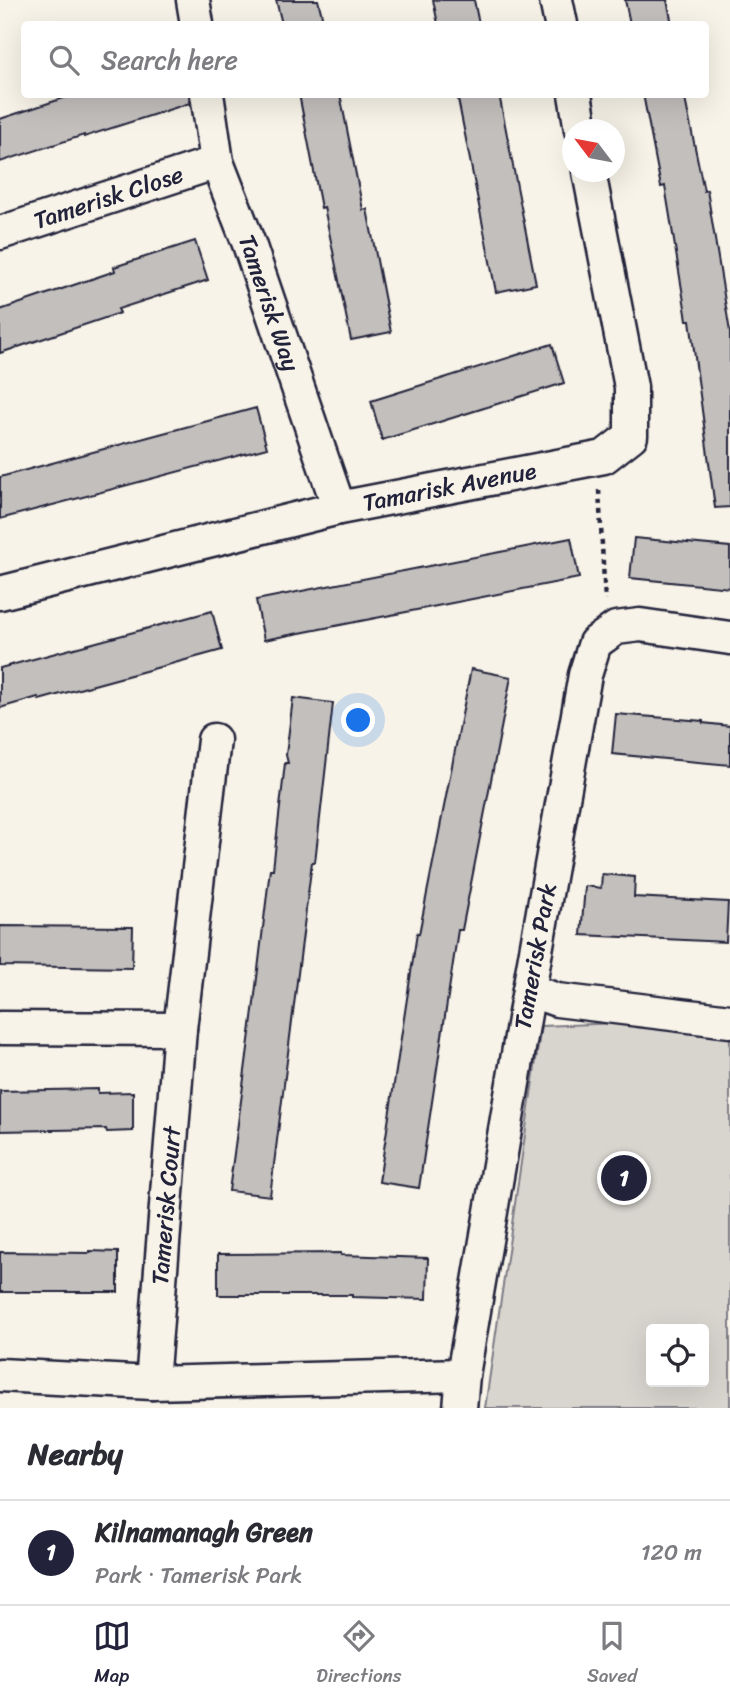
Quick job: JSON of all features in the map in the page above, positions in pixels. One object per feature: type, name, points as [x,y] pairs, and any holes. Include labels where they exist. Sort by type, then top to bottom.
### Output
[{"type":"street","points":[[193,0],[196,21]]},
{"type":"street","points":[[556,0],[560,21]]},
{"type":"street","name":"Tamerisk Way","points":[[208,98],[217,162],[249,244],[339,508]]},
{"type":"street","points":[[576,98],[579,119]]},
{"type":"street","name":"Tamerisk Close","points":[[0,233],[217,162]]},
{"type":"street","name":"Tamarisk Avenue","points":[[0,593],[339,508],[604,457],[631,436],[631,387],[591,182]]},
{"type":"street","name":"Tamerisk Park","points":[[460,1408],[463,1375],[528,990],[584,675],[595,643],[616,628],[640,625],[730,638]]},
{"type":"street","name":"Tamerisk Court","points":[[152,1383],[180,1029],[215,740]]},
{"type":"street","points":[[528,990],[564,1000],[730,1021]]},
{"type":"street","points":[[0,1028],[180,1029]]},
{"type":"street","points":[[0,1375],[152,1383],[463,1375]]},
{"type":"path","points":[[599,488],[605,604]]},
{"type":"shaded area","points":[[621,1023],[730,1026],[730,1408],[485,1408],[541,1026]]},
{"type":"building","points":[[276,0],[318,0],[323,21],[281,21]]},
{"type":"building","points":[[433,0],[474,0],[478,21],[437,21]]},
{"type":"building","points":[[625,0],[667,0],[671,21],[629,21]]},
{"type":"building","points":[[64,98],[189,98],[190,103],[0,162],[0,119]]},
{"type":"building","points":[[300,98],[341,98],[363,210],[367,209],[391,332],[351,340],[324,207],[321,208]]},
{"type":"building","points":[[458,98],[500,98],[536,284],[496,292]]},
{"type":"building","points":[[644,98],[685,98],[704,191],[707,190],[730,332],[730,507],[715,508],[690,320],[687,320],[665,186],[661,187]]},
{"type":"building","points":[[195,241],[208,280],[118,309],[120,313],[0,353],[0,310],[115,271],[114,267]]},
{"type":"building","points":[[552,344],[564,383],[382,440],[371,401]]},
{"type":"building","points":[[256,408],[267,448],[0,519],[0,477]]},
{"type":"building","points":[[571,538],[579,578],[264,640],[256,600]]},
{"type":"building","points":[[634,538],[730,547],[730,588],[630,578]]},
{"type":"building","points":[[212,611],[222,650],[39,700],[38,697],[0,708],[0,668]]},
{"type":"building","points":[[471,669],[511,677],[462,930],[458,930],[419,1188],[379,1182],[417,933],[419,934]]},
{"type":"building","points":[[293,698],[333,703],[315,862],[312,862],[270,1196],[229,1191],[270,869],[273,869],[285,763],[288,763],[286,755]]},
{"type":"building","points":[[616,714],[703,721],[730,726],[730,765],[612,754]]},
{"type":"building","points":[[602,874],[635,877],[634,897],[728,902],[726,942],[581,935],[585,886],[601,888]]},
{"type":"building","points":[[0,926],[133,927],[132,968],[0,966]]},
{"type":"building","points":[[98,1089],[98,1093],[133,1092],[133,1131],[0,1131],[0,1091]]},
{"type":"building","points":[[0,1252],[118,1252],[118,1292],[0,1292]]},
{"type":"building","points":[[341,1253],[428,1258],[427,1299],[352,1295],[218,1295],[218,1254]]},
{"type":"place","name":"Kilnamanagh Green","points":[[624,1178]]}]
